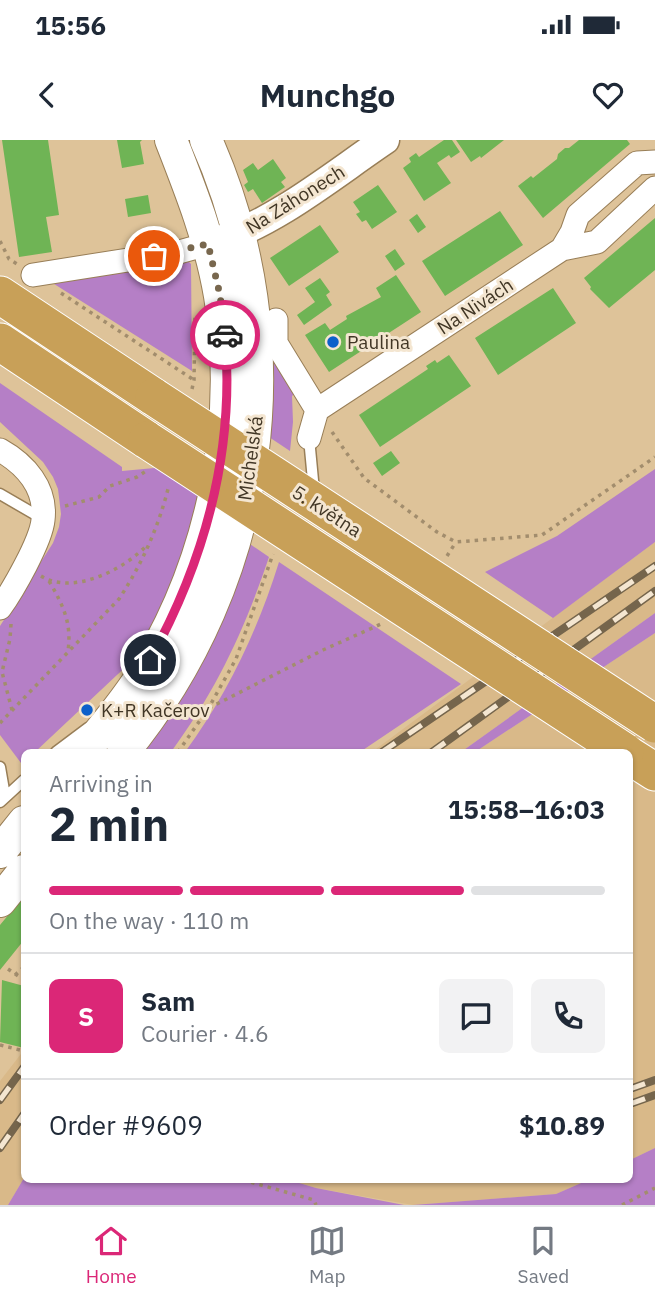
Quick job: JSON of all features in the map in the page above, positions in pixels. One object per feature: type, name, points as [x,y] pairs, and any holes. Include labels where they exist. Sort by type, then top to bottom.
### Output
[{"type":"highway","name":"5. května","points":[[0,295],[154,397],[633,733],[655,772]]},
{"type":"highway","name":"5. května","points":[[0,342],[147,440],[633,733]]},
{"type":"main road","name":"Michelská","points":[[85,749],[142,674],[177,607],[200,550],[215,497],[226,409],[226,364],[220,295],[199,211],[171,140]]},
{"type":"main road","name":"Michelská","points":[[125,749],[173,682],[205,624],[225,573],[243,507],[256,429],[258,369],[254,314],[241,233],[221,173],[206,140]]},
{"type":"main road","points":[[0,852],[21,826]]},
{"type":"main road","points":[[0,901],[21,875]]},
{"type":"street","name":"Na Záhonech","points":[[33,275],[179,252],[241,233],[264,221],[385,140]]},
{"type":"street","points":[[562,248],[578,215],[637,163],[655,162]]},
{"type":"street","name":"Na Nivách","points":[[317,410],[562,248],[597,242],[655,188]]},
{"type":"street","points":[[276,320],[276,343],[317,410],[309,438]]},
{"type":"street","points":[[0,450],[25,466],[35,481],[43,511],[24,566],[2,605]]},
{"type":"lane","points":[[309,438],[314,491]]},
{"type":"lane","points":[[0,494],[43,511]]},
{"type":"lane","points":[[60,749],[119,707]]},
{"type":"lane","points":[[601,749],[633,733]]},
{"type":"lane","points":[[0,767],[2,800]]},
{"type":"lane","points":[[2,800],[21,783]]},
{"type":"path","points":[[0,241],[9,259],[194,380]]},
{"type":"path","points":[[191,391],[194,380],[195,313]]},
{"type":"path","points":[[317,410],[364,478],[437,532],[456,542],[542,535],[655,457]]},
{"type":"path","points":[[0,723],[119,599],[161,520],[172,473]]},
{"type":"path","points":[[43,511],[99,497],[110,486]]},
{"type":"path","points":[[49,581],[92,579],[109,573],[136,557],[151,541]]},
{"type":"path","points":[[442,562],[456,542]]},
{"type":"path","points":[[180,749],[208,709],[236,659],[273,553]]},
{"type":"path","points":[[24,566],[49,581],[67,615],[70,628],[68,652]]},
{"type":"path","points":[[2,605],[11,617],[10,639],[1,671],[12,710]]},
{"type":"path","points":[[208,709],[323,650],[377,627],[386,620]]},
{"type":"path","points":[[8,969],[21,978]]},
{"type":"path","points":[[15,975],[21,970]]},
{"type":"path","points":[[0,1045],[21,1050]]},
{"type":"path","points":[[254,1183],[314,1200],[316,1205]]},
{"type":"path","points":[[622,1205],[655,1188]]},
{"type":"shaded area","points":[[187,260],[191,264],[192,371],[51,282]]},
{"type":"shaded area","points":[[269,345],[298,390],[292,396],[290,451],[269,437]]},
{"type":"shaded area","points":[[0,383],[122,467],[122,471],[209,463],[192,537],[171,591],[134,659],[38,749],[21,749],[21,763],[0,735],[0,626],[53,543],[61,514],[58,489],[53,477],[43,462],[0,422]]},
{"type":"shaded area","points":[[655,469],[655,542],[553,618],[485,572],[557,536]]},
{"type":"shaded area","points":[[247,542],[269,557],[250,610],[228,659],[173,749],[140,749]]},
{"type":"shaded area","points":[[655,542],[655,613],[465,749],[376,749]]},
{"type":"shaded area","points":[[279,562],[461,684],[364,749],[187,749],[228,685],[261,612]]},
{"type":"shaded area","points":[[655,613],[655,633],[480,749],[465,749]]},
{"type":"shaded area","points":[[655,633],[655,1148],[633,1159],[633,749],[480,749]]},
{"type":"shaded area","points":[[21,1054],[21,1183],[8,1205],[0,1205],[0,1081]]},
{"type":"shaded area","points":[[655,1148],[655,1205],[413,1205],[556,1194],[581,1183],[633,1183],[633,1159]]},
{"type":"shaded area","points":[[21,1183],[299,1183],[404,1205],[8,1205]]},
{"type":"shaded area","points":[[299,1183],[581,1183],[556,1194],[413,1205]]},
{"type":"building","points":[[2,140],[48,140],[59,215],[46,217],[52,252],[19,257]]},
{"type":"building","points":[[117,140],[142,140],[140,142],[144,164],[122,168]]},
{"type":"building","points":[[444,140],[452,140],[460,152],[437,163],[451,183],[424,201],[403,168],[411,162],[409,158],[416,153],[419,157]]},
{"type":"building","points":[[456,140],[504,140],[481,158],[480,156],[471,162]]},
{"type":"building","points":[[579,140],[627,140],[630,144],[543,218],[518,186],[531,176],[533,178],[557,159],[558,154],[565,148]]},
{"type":"building","points":[[273,159],[286,178],[281,182],[285,187],[262,203],[253,189],[248,192],[244,185],[248,182],[243,170],[253,163],[258,170]]},
{"type":"building","points":[[378,185],[397,212],[372,229],[366,220],[362,222],[356,214],[360,212],[353,202]]},
{"type":"building","points":[[148,195],[151,213],[128,217],[125,199]]},
{"type":"building","points":[[500,211],[523,245],[445,296],[422,261]]},
{"type":"building","points":[[417,214],[426,227],[418,233],[409,220]]},
{"type":"building","points":[[655,218],[655,270],[609,308],[590,289],[584,278]]},
{"type":"building","points":[[320,225],[339,252],[289,286],[270,258]]},
{"type":"building","points":[[395,249],[405,264],[395,271],[385,256]]},
{"type":"building","points":[[396,275],[421,312],[329,372],[305,335],[325,323],[330,330],[347,319],[346,316],[381,297],[376,288]]},
{"type":"building","points":[[320,278],[330,292],[326,295],[332,305],[304,325],[297,315],[315,302],[305,288]]},
{"type":"building","points":[[553,288],[576,323],[498,375],[475,338]]},
{"type":"building","points":[[449,355],[471,386],[380,447],[359,415],[428,369],[426,366],[435,360],[437,363]]},
{"type":"building","points":[[391,451],[400,463],[382,476],[373,463]]},
{"type":"building","points":[[21,900],[21,944],[0,970],[0,925]]},
{"type":"building","points":[[2,980],[21,985],[21,1047],[0,1042]]},
{"type":"railway","points":[[386,749],[655,566]]},
{"type":"railway","points":[[436,749],[655,591]]},
{"type":"railway","points":[[0,1100],[21,1071]]},
{"type":"railway","points":[[633,1088],[655,1080]]},
{"type":"railway","points":[[633,1103],[655,1095]]},
{"type":"railway","points":[[0,1148],[21,1118]]},
{"type":"way so far","points":[[154,256],[208,244],[220,295],[225,335]]},
{"type":"place","name":"Paulina","points":[[333,342]]},
{"type":"place","name":"K+R Kačerov","points":[[87,710]]},
{"type":"route","points":[[150,660],[187,584],[215,497],[226,409],[225,335]]}]
